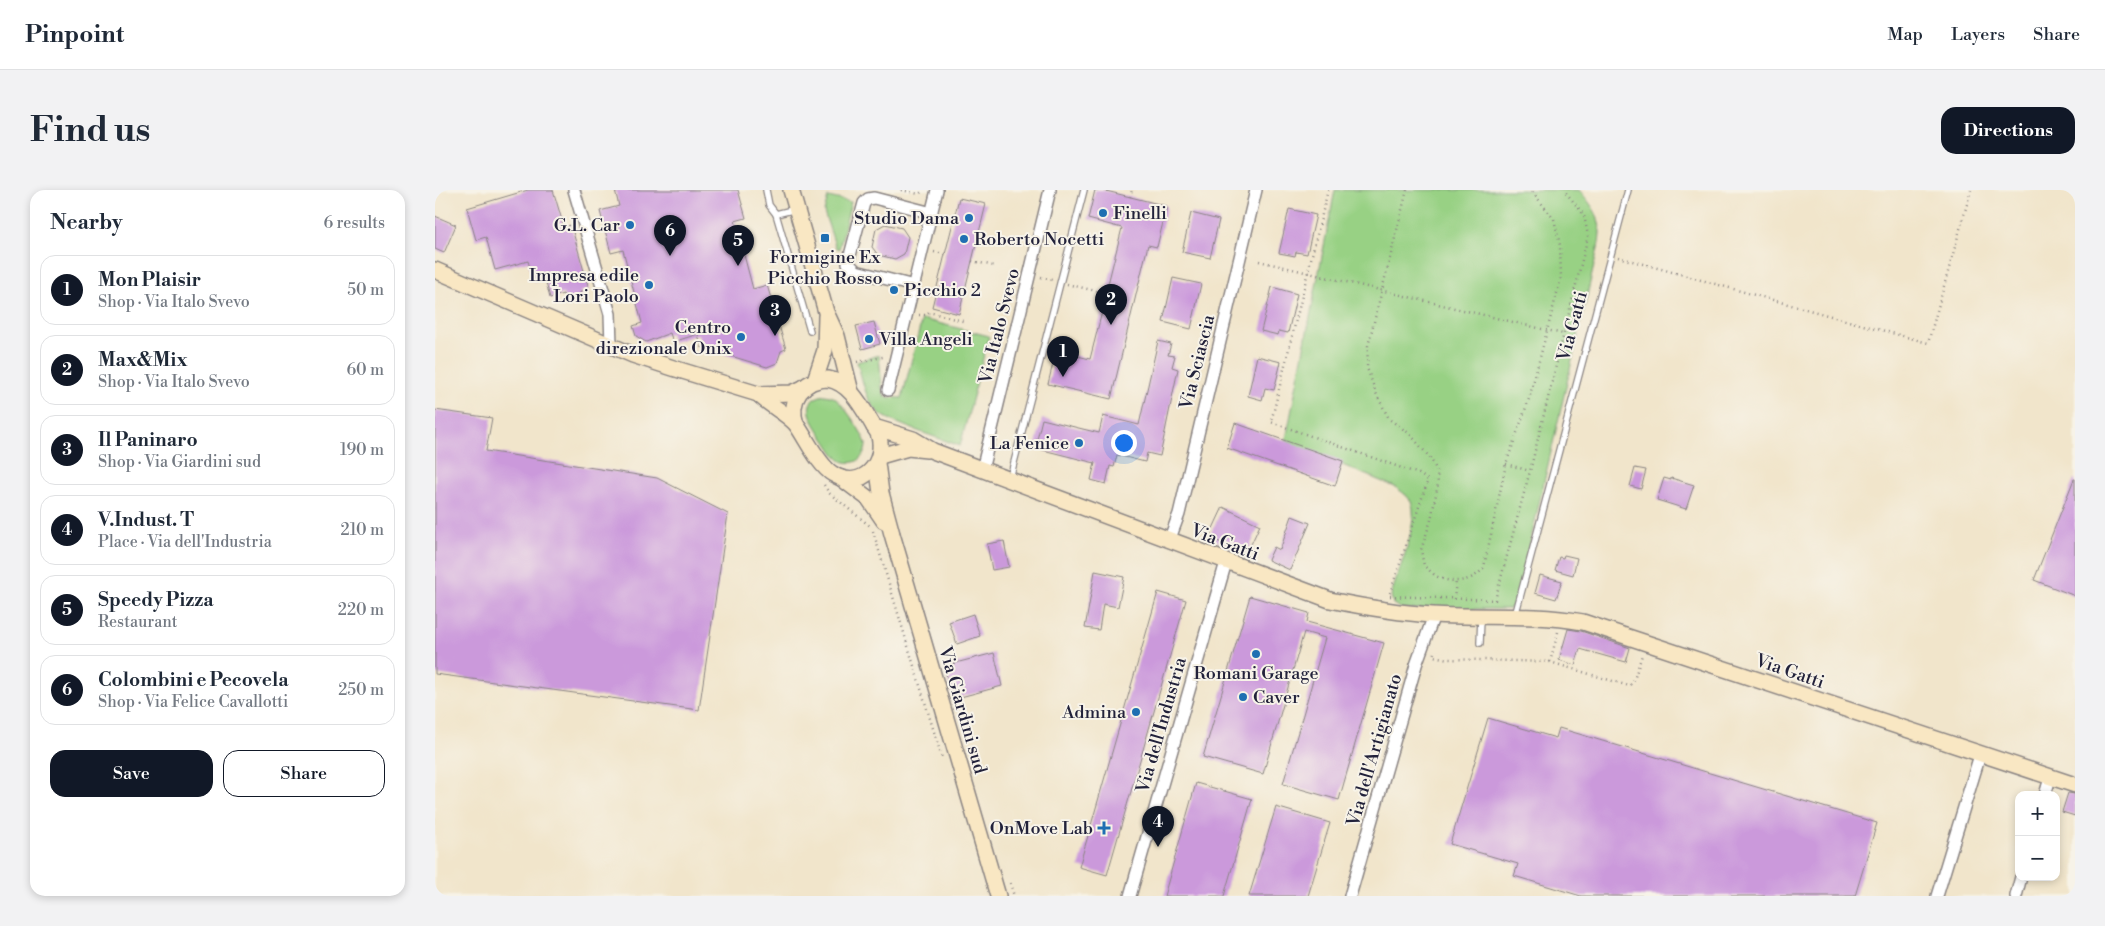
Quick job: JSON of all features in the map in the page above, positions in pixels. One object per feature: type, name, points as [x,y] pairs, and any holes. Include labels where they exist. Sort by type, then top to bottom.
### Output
[{"type":"main road","points":[[791,190],[826,312],[837,336],[851,392],[881,441],[878,460],[872,470],[860,477],[840,477]]},
{"type":"main road","points":[[435,270],[633,355],[758,394],[792,393],[809,384],[835,380],[851,392]]},
{"type":"main road","points":[[796,424],[794,401],[809,384],[825,350],[826,312]]},
{"type":"main road","points":[[758,394],[785,413],[796,424],[828,470],[869,499],[892,534]]},
{"type":"main road","name":"Via Gatti","points":[[874,427],[913,439],[933,451],[982,470],[1330,600],[1384,611],[1434,615],[1556,617],[1583,622],[2075,785]]},
{"type":"main road","name":"Via Gatti","points":[[878,460],[907,448],[933,451]]},
{"type":"main road","name":"Via Giardini sud","points":[[878,460],[881,493],[892,534],[998,896]]},
{"type":"street","points":[[574,190],[610,314],[611,345]]},
{"type":"street","points":[[888,390],[937,190]]},
{"type":"street","name":"Via Italo Svevo","points":[[982,470],[1050,190]]},
{"type":"street","name":"Via Sciascia","points":[[1169,541],[1179,514],[1256,190]]},
{"type":"street","points":[[914,286],[856,271],[848,263],[864,203],[868,199],[874,198],[932,213]]},
{"type":"street","name":"Via dell'Industria","points":[[1129,896],[1226,562]]},
{"type":"street","name":"Via dell'Artigianato","points":[[1350,896],[1417,665],[1434,615]]},
{"type":"street","points":[[1937,896],[1980,755]]},
{"type":"street","points":[[2046,791],[2050,778]]},
{"type":"street","points":[[2016,896],[2020,881]]},
{"type":"lane","points":[[766,190],[769,205],[776,214],[810,331]]},
{"type":"lane","points":[[1010,480],[1083,190]]},
{"type":"lane","name":"Via Gatti","points":[[1515,616],[1628,190]]},
{"type":"lane","points":[[776,214],[796,209]]},
{"type":"lane","points":[[1480,643],[1481,615]]},
{"type":"path","points":[[901,190],[919,194],[924,190]]},
{"type":"path","points":[[1131,197],[1132,190]]},
{"type":"path","points":[[1328,190],[1271,422],[1419,474],[1428,480],[1389,596],[1495,600],[1530,471],[1588,236],[1584,215],[1564,190]]},
{"type":"path","points":[[1407,190],[1368,346],[1367,368],[1376,393],[1389,419],[1410,434],[1431,459],[1437,471],[1439,484],[1431,520],[1421,550],[1424,566],[1437,577],[1456,581],[1468,580],[1479,575],[1483,568],[1506,464],[1529,400],[1561,278],[1560,245],[1554,220],[1531,190]]},
{"type":"path","points":[[1610,254],[1928,343],[1971,190]]},
{"type":"path","points":[[972,260],[994,266]]},
{"type":"path","points":[[1259,261],[1563,334]]},
{"type":"path","points":[[907,314],[925,315],[929,312],[965,322]]},
{"type":"path","points":[[851,364],[897,354]]},
{"type":"path","points":[[1506,464],[1530,471]]},
{"type":"path","points":[[819,477],[829,493],[872,528],[943,761]]},
{"type":"path","points":[[1453,615],[1456,581]]},
{"type":"path","points":[[1550,662],[1560,626]]},
{"type":"path","points":[[1435,650],[1433,656],[1448,659],[1550,662],[1629,686],[1633,683],[1644,649]]},
{"type":"green space","points":[[1335,190],[1579,190],[1597,216],[1600,239],[1518,595],[1510,609],[1402,609],[1393,604],[1391,595],[1410,536],[1413,513],[1411,501],[1395,487],[1292,444],[1286,439]]},
{"type":"green space","points":[[828,197],[851,202],[839,249],[836,248],[824,212]]},
{"type":"green space","points":[[922,319],[989,336],[960,446],[904,426],[884,416],[878,412],[870,401],[862,381],[857,362],[879,355],[882,388],[885,397],[902,398]]},
{"type":"green space","points":[[825,395],[834,397],[839,402],[865,440],[865,451],[857,461],[848,462],[839,459],[813,421],[809,408],[811,402]]},
{"type":"building","points":[[528,190],[553,190],[564,227],[571,225],[589,289],[580,292],[582,299],[566,303],[563,294],[550,298],[545,279],[534,282],[528,261],[495,270],[486,237],[476,240],[467,208]]},
{"type":"building","points":[[615,190],[738,190],[746,218],[735,221],[753,289],[767,285],[786,349],[781,351],[777,363],[767,367],[701,347],[698,334],[673,342],[670,333],[646,342],[636,336],[633,326],[642,323],[623,250],[611,253],[600,211],[619,206]]},
{"type":"building","points":[[1095,190],[1102,190],[1167,206],[1157,247],[1148,245],[1111,399],[1048,384],[1056,351],[1090,359],[1105,300],[1100,292],[1107,288],[1122,228],[1088,219]]},
{"type":"building","points":[[959,198],[986,204],[959,314],[932,307]]},
{"type":"building","points":[[1289,209],[1316,215],[1307,254],[1296,252],[1295,256],[1279,253]]},
{"type":"building","points":[[1191,213],[1219,220],[1210,258],[1182,252]]},
{"type":"building","points":[[435,216],[456,225],[444,253],[435,249]]},
{"type":"building","points":[[885,224],[902,228],[908,237],[904,254],[895,259],[878,255],[872,247],[876,229]]},
{"type":"building","points":[[1173,278],[1201,284],[1191,329],[1163,322]]},
{"type":"building","points":[[1272,287],[1297,294],[1288,333],[1279,331],[1278,335],[1261,331]]},
{"type":"building","name":"Villa Angeli","points":[[874,322],[880,344],[862,349],[856,326]]},
{"type":"building","points":[[1158,341],[1171,344],[1168,355],[1175,356],[1172,367],[1178,369],[1160,456],[1147,453],[1145,462],[1117,455],[1114,467],[1110,466],[1106,484],[1091,480],[1095,463],[1035,448],[1042,419],[1099,433],[1103,416],[1139,425]]},
{"type":"building","points":[[1257,356],[1281,362],[1274,390],[1265,388],[1262,400],[1248,396]]},
{"type":"building","points":[[435,410],[492,418],[486,451],[657,478],[728,514],[699,710],[435,674]]},
{"type":"building","points":[[1235,423],[1343,461],[1335,486],[1227,448]]},
{"type":"building","points":[[1635,468],[1646,470],[1641,489],[1630,486]]},
{"type":"building","points":[[1664,478],[1671,480],[1671,478],[1694,485],[1686,509],[1657,500]]},
{"type":"building","points":[[2075,479],[2075,596],[2034,580]]},
{"type":"building","points":[[1223,507],[1260,525],[1246,555],[1209,537]]},
{"type":"building","points":[[1292,516],[1310,523],[1290,570],[1268,560],[1274,547],[1280,550]]},
{"type":"building","points":[[1004,541],[1009,567],[992,570],[987,544]]},
{"type":"building","points":[[1564,555],[1577,558],[1573,575],[1555,570],[1559,557],[1563,558]]},
{"type":"building","points":[[1095,571],[1124,577],[1118,607],[1103,604],[1099,630],[1085,628]]},
{"type":"building","points":[[1540,575],[1562,581],[1556,599],[1535,593]]},
{"type":"building","points":[[1158,592],[1186,600],[1107,875],[1079,867]]},
{"type":"building","points":[[1250,596],[1309,613],[1307,622],[1384,643],[1339,800],[1283,784],[1325,638],[1304,632],[1263,774],[1203,757]]},
{"type":"building","points":[[973,614],[980,636],[957,644],[949,622]]},
{"type":"building","points":[[1568,629],[1581,631],[1630,648],[1626,662],[1580,649],[1575,665],[1559,660]]},
{"type":"building","points":[[994,653],[1002,686],[953,699],[944,666]]},
{"type":"building","points":[[1488,718],[1556,738],[1559,728],[1877,823],[1855,896],[1581,896],[1514,876],[1518,864],[1450,844]]},
{"type":"building","points":[[1196,783],[1252,799],[1224,896],[1164,896]]},
{"type":"building","points":[[2068,793],[2075,794],[2075,816],[2062,812]]},
{"type":"building","points":[[1276,807],[1330,823],[1308,896],[1249,896]]},
{"type":"place","name":"Finelli","points":[[1103,213]]},
{"type":"place","name":"Studio Dama","points":[[969,218]]},
{"type":"place","name":"G.L. Car","points":[[630,225]]},
{"type":"place","name":"Formigine Ex Picchio Rosso","points":[[825,238]]},
{"type":"place","name":"Roberto Nocetti","points":[[964,239]]},
{"type":"place","name":"Colombini e Pecovela","points":[[670,256]]},
{"type":"place","name":"Speedy Pizza","points":[[738,266]]},
{"type":"place","name":"Impresa edile Lori Paolo","points":[[649,285]]},
{"type":"place","name":"Picchio 2","points":[[894,290]]},
{"type":"place","name":"Max&Mix","points":[[1111,325]]},
{"type":"place","name":"Il Paninaro","points":[[775,336]]},
{"type":"place","name":"Centro direzionale Onix","points":[[741,337]]},
{"type":"place","name":"Villa Angeli","points":[[869,339]]},
{"type":"place","name":"Mon Plaisir","points":[[1063,377]]},
{"type":"place","name":"La Fenice","points":[[1079,443]]},
{"type":"place","name":"Romani Garage","points":[[1256,654]]},
{"type":"place","name":"Caver","points":[[1243,697]]},
{"type":"place","name":"Admina","points":[[1136,712]]},
{"type":"place","name":"OnMove Lab","points":[[1104,828]]},
{"type":"place","name":"V.Indust. T","points":[[1158,847]]}]
